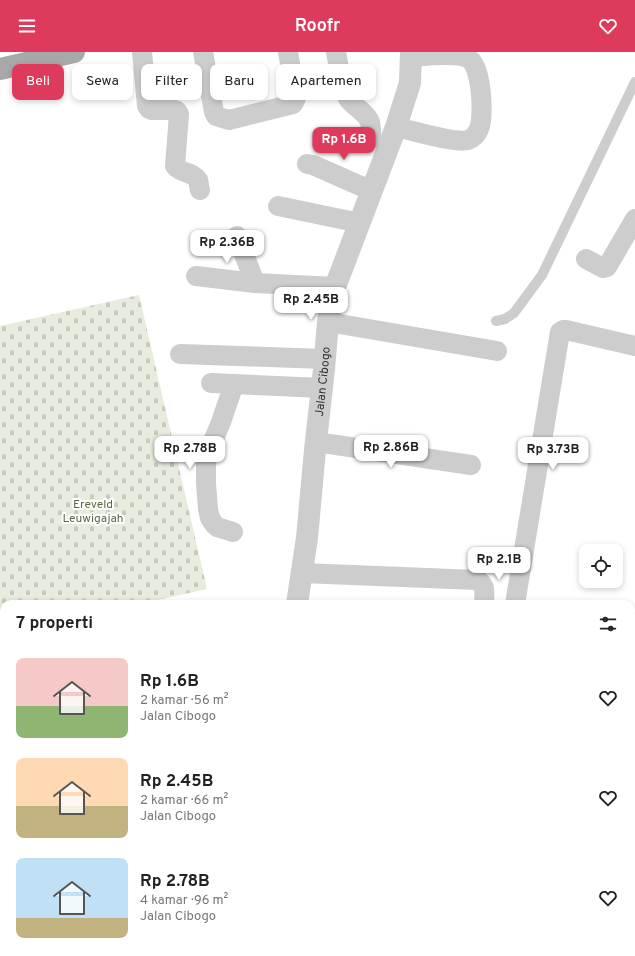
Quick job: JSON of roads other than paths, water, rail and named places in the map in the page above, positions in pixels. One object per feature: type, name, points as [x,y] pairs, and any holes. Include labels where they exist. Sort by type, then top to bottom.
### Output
[{"type":"main road","points":[[0,70],[38,56],[74,52]]},
{"type":"street","points":[[142,52],[147,106],[152,110],[175,110],[179,114],[175,166],[195,177],[198,180],[200,190]]},
{"type":"street","points":[[203,52],[214,112],[216,116],[229,120],[293,104],[296,98],[288,52]]},
{"type":"street","points":[[336,52],[345,92],[349,100],[369,118],[372,138]]},
{"type":"street","points":[[396,127],[455,141],[467,140],[474,137],[479,129],[482,109],[480,85],[476,66],[471,59],[464,56],[452,55],[411,54]]},
{"type":"street","name":"Jalan Cibogo","points":[[298,600],[307,538],[328,322],[331,305],[335,287],[396,127],[410,83],[411,54]]},
{"type":"street","points":[[307,164],[313,165],[372,192]]},
{"type":"street","points":[[278,206],[360,223]]},
{"type":"street","points":[[586,259],[603,268],[606,267],[635,220]]},
{"type":"street","points":[[237,236],[255,283]]},
{"type":"street","points":[[196,276],[255,283],[335,287]]},
{"type":"street","points":[[328,322],[497,351]]},
{"type":"street","points":[[516,600],[560,332],[566,330],[635,346]]},
{"type":"street","points":[[180,354],[325,359]]},
{"type":"street","points":[[211,383],[322,388]]},
{"type":"street","points":[[233,532],[218,527],[210,518],[206,464],[208,453],[221,422],[234,384]]},
{"type":"street","points":[[316,442],[470,465]]},
{"type":"street","points":[[302,573],[477,580],[484,585],[484,600]]},
{"type":"lane","points":[[496,321],[504,319],[514,313],[542,275],[635,82]]},
{"type":"park label","name":"Ereveld Leuwigajah","points":[[93,511]]}]
